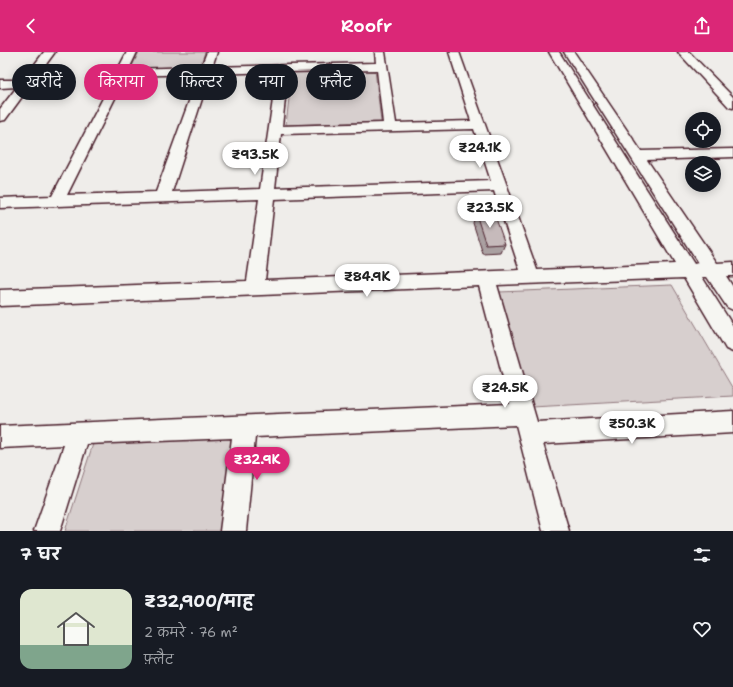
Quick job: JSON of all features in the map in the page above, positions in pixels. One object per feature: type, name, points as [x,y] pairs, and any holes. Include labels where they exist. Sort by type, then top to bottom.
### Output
[{"type":"street","points":[[41,64],[50,52]]},
{"type":"street","points":[[126,64],[132,52]]},
{"type":"street","points":[[208,64],[212,52]]},
{"type":"street","points":[[380,52],[390,127]]},
{"type":"street","points":[[454,52],[531,276]]},
{"type":"street","points":[[554,52],[733,343]]},
{"type":"street","points":[[569,52],[733,302]]},
{"type":"street","points":[[683,52],[733,104]]},
{"type":"street","points":[[298,68],[382,66]]},
{"type":"street","points":[[0,84],[12,84]]},
{"type":"street","points":[[0,117],[13,100]]},
{"type":"street","points":[[57,201],[108,100]]},
{"type":"street","points":[[162,198],[196,100]]},
{"type":"street","points":[[255,288],[278,100]]},
{"type":"street","points":[[274,130],[479,125]]},
{"type":"street","points":[[637,156],[733,153]]},
{"type":"street","points":[[0,203],[499,186]]},
{"type":"street","points":[[0,298],[733,269]]},
{"type":"street","points":[[486,278],[556,531]]},
{"type":"street","points":[[0,437],[245,426],[733,422]]},
{"type":"street","points":[[233,531],[245,426]]},
{"type":"street","points":[[47,531],[79,433]]},
{"type":"shaded area","points":[[139,52],[205,52],[201,64],[166,64],[166,67],[158,68],[158,64],[133,64]]},
{"type":"shaded area","points":[[366,70],[375,70],[381,122],[286,125],[289,100],[298,100],[298,71],[306,71],[306,100],[366,100]]},
{"type":"shaded area","points":[[672,285],[733,389],[733,396],[532,407],[499,292]]},
{"type":"shaded area","points":[[234,438],[221,531],[65,531],[93,444]]},
{"type":"building","points":[[494,213],[505,244],[486,245],[476,214]]}]
